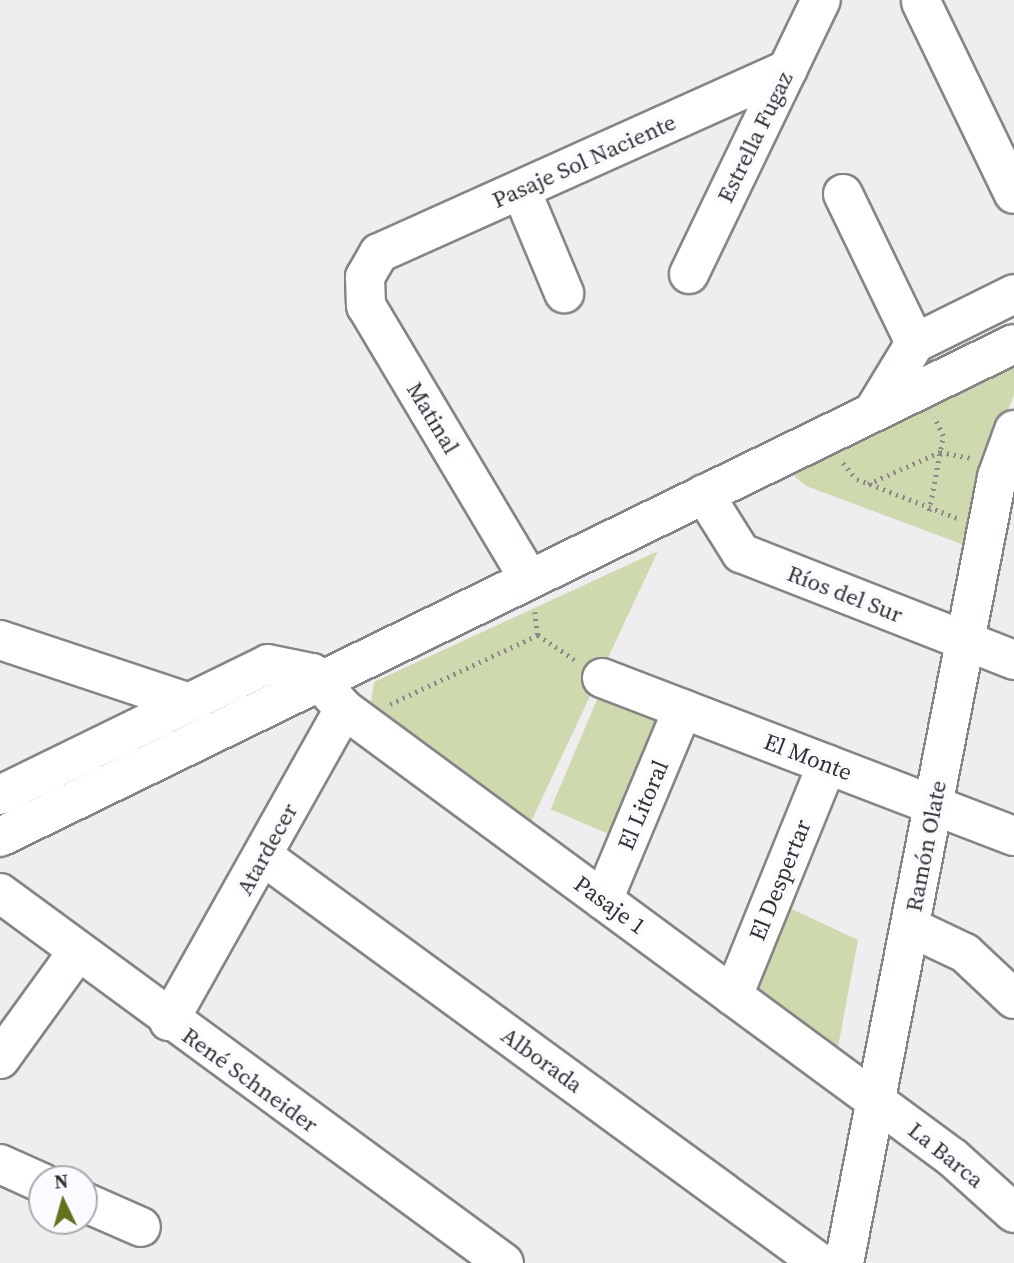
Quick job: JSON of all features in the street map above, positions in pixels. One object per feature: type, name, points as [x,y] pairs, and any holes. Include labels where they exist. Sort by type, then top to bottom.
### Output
[{"type":"street","name":"Estrella Fugaz","points":[[689,274],[821,0]]},
{"type":"street","points":[[921,2],[1014,194]]},
{"type":"street","name":"Pasaje Sol Naciente","points":[[379,253],[788,69]]},
{"type":"street","points":[[521,190],[564,293]]},
{"type":"street","points":[[843,194],[927,336],[958,371]]},
{"type":"street","name":"Matinal","points":[[379,253],[365,277],[366,306],[531,592]]},
{"type":"street","points":[[873,412],[927,336],[1014,294]]},
{"type":"street","points":[[0,837],[340,703],[704,494],[1014,344]]},
{"type":"street","name":"Ramón Olate","points":[[844,1263],[989,523],[1007,464]]},
{"type":"street","name":"Ríos del Sur","points":[[704,494],[741,553],[1014,660]]},
{"type":"street","points":[[0,640],[186,702]]},
{"type":"street","name":"Pasaje 1","points":[[0,795],[268,664],[291,664],[603,900],[876,1100]]},
{"type":"street","name":"El Monte","points":[[602,678],[1014,835]]},
{"type":"street","name":"Atardecer","points":[[169,1021],[264,856],[340,703]]},
{"type":"street","name":"El Litoral","points":[[603,900],[683,709]]},
{"type":"street","name":"El Despertar","points":[[733,996],[827,764]]},
{"type":"street","name":"Alborada","points":[[264,856],[820,1263]]},
{"type":"street","name":"René Schneider","points":[[0,893],[76,954],[503,1263]]},
{"type":"street","points":[[910,928],[965,953],[1014,999]]},
{"type":"street","points":[[0,1059],[76,954]]},
{"type":"street","name":"La Barca","points":[[876,1100],[1014,1213]]},
{"type":"street","points":[[0,1164],[28,1177]]},
{"type":"street","points":[[98,1208],[141,1227]]},
{"type":"path","points":[[929,511],[943,436],[934,416]]},
{"type":"path","points":[[867,484],[940,452],[1007,464]]},
{"type":"path","points":[[843,463],[867,484],[929,511],[989,523]]},
{"type":"path","points":[[531,592],[538,635],[602,678]]},
{"type":"path","points":[[340,703],[538,635]]},
{"type":"green space","points":[[1014,357],[1014,395],[990,457],[972,548],[806,486],[787,470]]},
{"type":"green space","points":[[658,551],[531,822],[371,702],[374,682]]},
{"type":"green space","points":[[599,695],[658,720],[609,834],[551,809]]},
{"type":"green space","points":[[781,904],[858,940],[835,1063],[744,996]]}]
